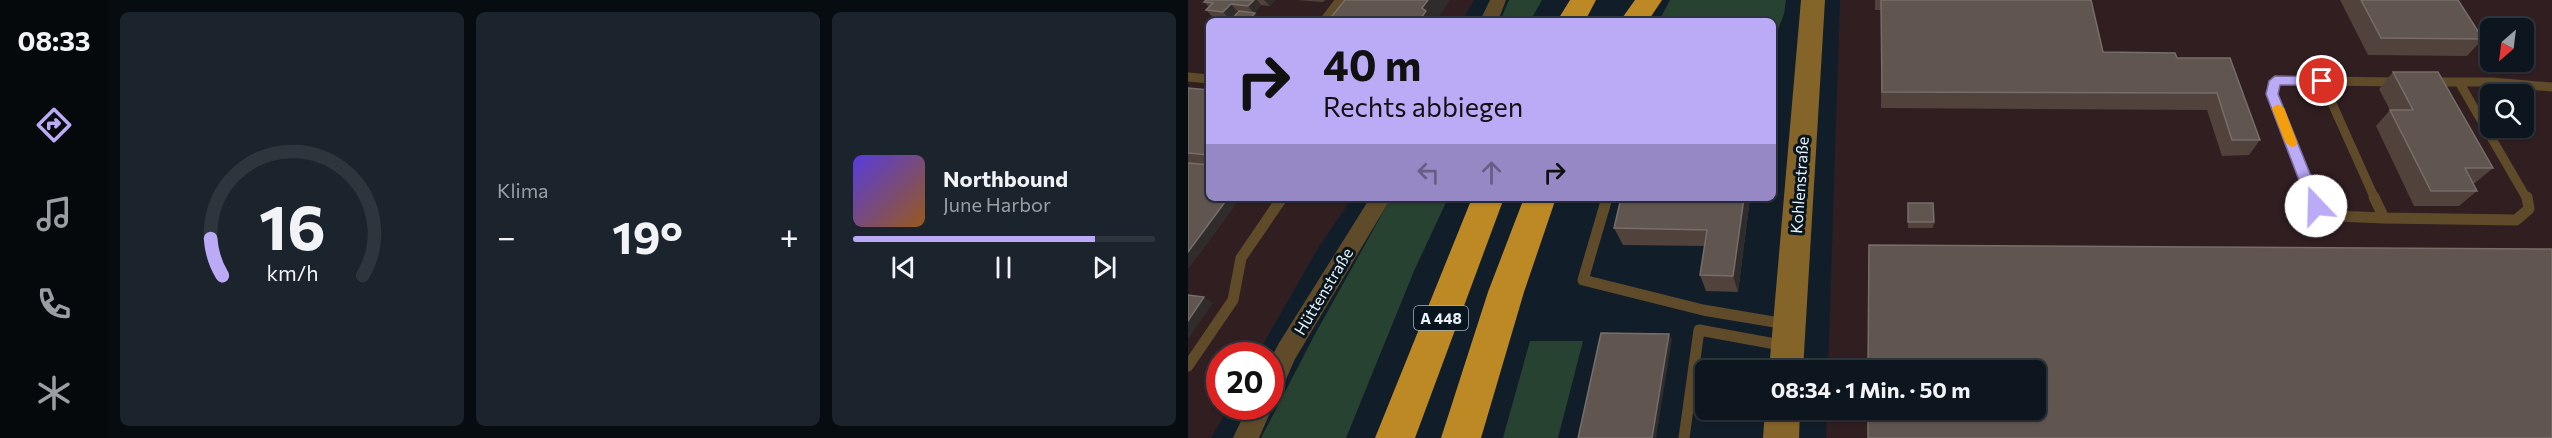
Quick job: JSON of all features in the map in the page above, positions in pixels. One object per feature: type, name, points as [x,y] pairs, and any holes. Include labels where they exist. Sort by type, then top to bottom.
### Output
[{"type":"highway","points":[[1549,18],[1558,0]]},
{"type":"highway","points":[[1573,18],[1583,0]]},
{"type":"highway","points":[[1618,18],[1627,0]]},
{"type":"highway","points":[[1636,18],[1649,0]]},
{"type":"highway","name":"A 448","points":[[1395,438],[1487,201]]},
{"type":"highway","points":[[1461,438],[1506,292],[1539,201]]},
{"type":"street","points":[[1490,18],[1498,0]]},
{"type":"street","name":"Kohlenstraße","points":[[1788,347],[1813,0]]},
{"type":"street","name":"Hüttenstraße","points":[[1284,357],[1379,201]]},
{"type":"street","points":[[1246,438],[1254,420]]},
{"type":"street","points":[[1781,438],[1782,420]]},
{"type":"lane","points":[[1326,18],[1340,0]]},
{"type":"lane","points":[[1188,77],[1206,79]]},
{"type":"lane","points":[[2459,82],[2526,194],[2529,209],[2516,220],[2334,216],[2316,206],[2272,94],[2275,81],[2459,82],[2552,87]]},
{"type":"lane","points":[[2322,81],[2384,218]]},
{"type":"lane","points":[[1188,366],[1233,300],[1241,258],[1280,201]]},
{"type":"lane","points":[[1606,201],[1583,280],[1703,310],[1788,347]]},
{"type":"lane","points":[[1684,438],[1699,330],[1788,347]]},
{"type":"shaded area","points":[[1188,0],[1474,0],[1464,18],[1206,18],[1206,201],[1350,201],[1317,250],[1264,342],[1206,342],[1206,420],[1221,420],[1211,438],[1188,438]]},
{"type":"shaded area","points":[[1840,0],[2552,0],[2552,438],[1826,438],[1827,420],[2046,420],[2046,360],[1828,360]]},
{"type":"green space","points":[[1509,0],[1542,0],[1532,18],[1501,18]]},
{"type":"green space","points":[[1670,0],[1786,0],[1784,14],[1776,34],[1776,18],[1661,18]]},
{"type":"green space","points":[[1389,201],[1447,201],[1414,271],[1346,438],[1261,438],[1270,420],[1284,420],[1284,394]]},
{"type":"green space","points":[[1530,341],[1583,341],[1558,438],[1503,438]]},
{"type":"building","points":[[1206,0],[1254,0],[1248,6],[1231,4],[1223,12],[1206,10],[1213,3],[1204,2]]},
{"type":"building","points":[[1345,0],[1428,0],[1422,8],[1426,11],[1421,18],[1330,18]]},
{"type":"building","points":[[1881,0],[2091,0],[2103,52],[2175,53],[2177,58],[2230,58],[2260,140],[2232,140],[2217,93],[1882,92]]},
{"type":"building","points":[[2361,0],[2458,0],[2480,34],[2480,39],[2381,38]]},
{"type":"building","points":[[1239,11],[1255,13],[1251,18],[1233,18]]},
{"type":"building","points":[[2393,72],[2438,72],[2493,168],[2465,168],[2477,191],[2431,191],[2390,110],[2413,110]]},
{"type":"building","points":[[1188,88],[1206,90],[1206,155],[1188,153]]},
{"type":"building","points":[[1188,163],[1206,165],[1206,201],[1226,201],[1188,252]]},
{"type":"building","points":[[1620,201],[1744,201],[1733,276],[1700,275],[1707,230],[1614,228]]},
{"type":"building","points":[[1908,203],[1933,203],[1934,222],[1908,222]]},
{"type":"building","points":[[1869,245],[2552,249],[2552,438],[1868,438],[1868,420],[2046,420],[2046,360],[1868,360]]},
{"type":"building","points":[[1188,295],[1204,297],[1188,321]]},
{"type":"building","points":[[1601,333],[1669,334],[1652,438],[1578,438]]},
{"type":"slow traffic","points":[[2278,108],[2291,142]]},
{"type":"route","points":[[2316,206],[2272,94],[2275,81],[2322,81]]}]
